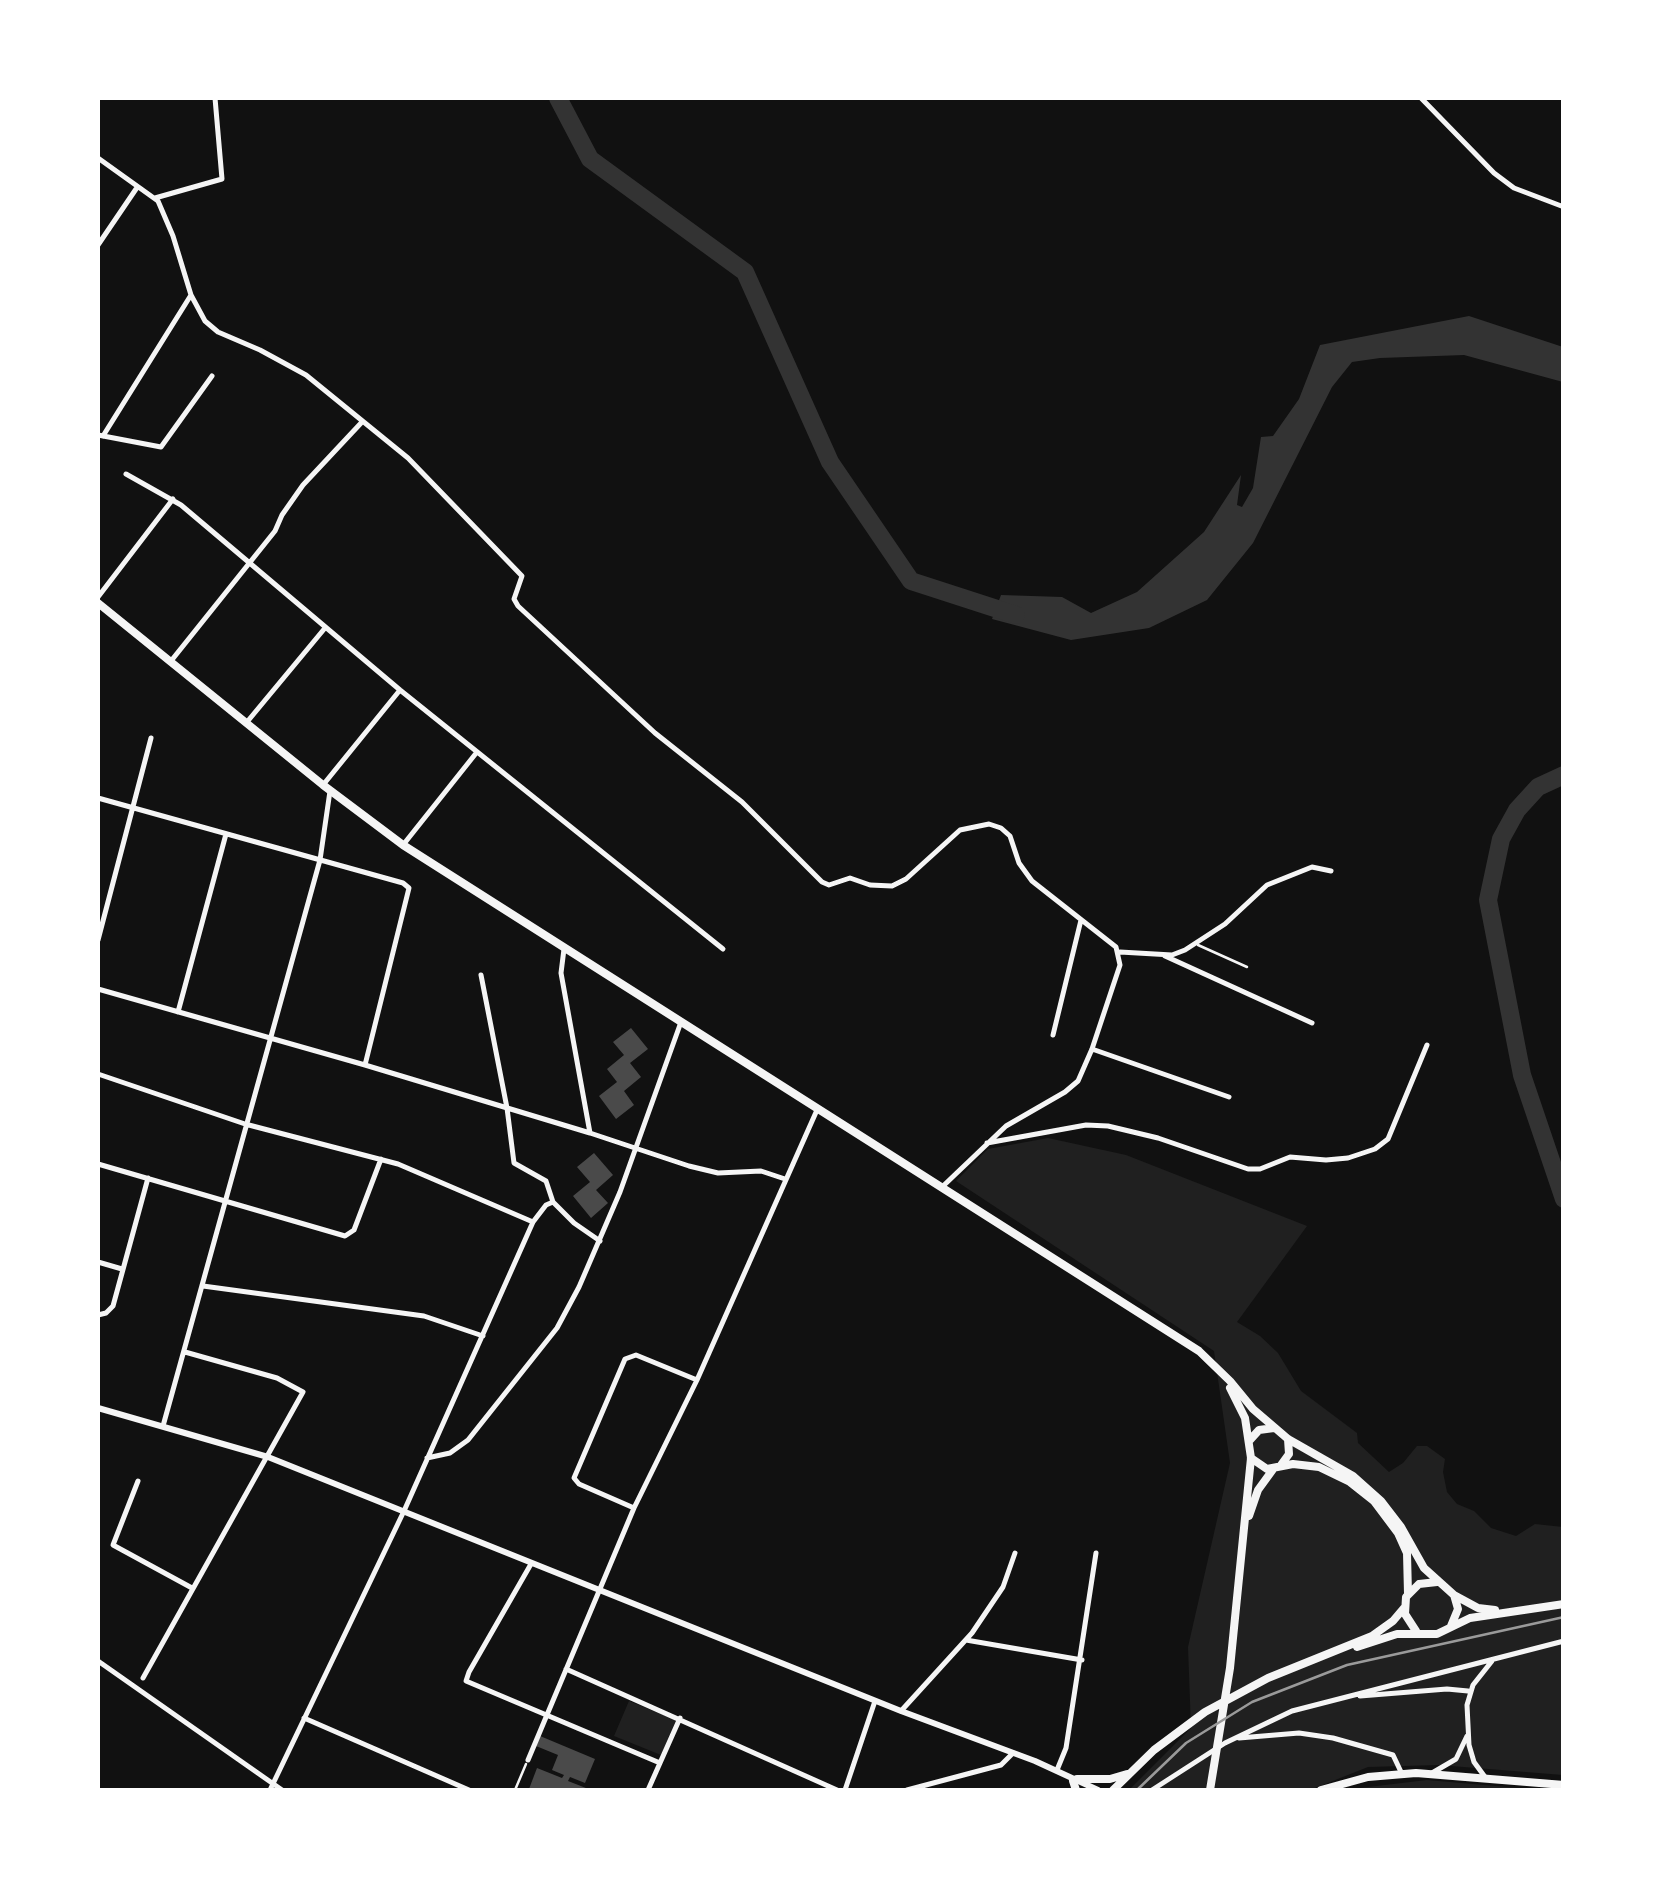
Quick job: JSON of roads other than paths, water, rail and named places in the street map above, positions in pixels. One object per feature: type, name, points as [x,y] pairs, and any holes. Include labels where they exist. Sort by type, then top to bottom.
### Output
[{"type":"main road","points":[[98,600],[327,788],[403,845],[1208,1359],[1274,1428],[1369,1488],[1394,1515],[1421,1564],[1454,1595],[1487,1610],[1562,1604]]},
{"type":"main road","points":[[1158,1324],[1207,1364],[1234,1394],[1246,1418],[1250,1441],[1230,1668],[1209,1788]]},
{"type":"main road","points":[[1250,1441],[1258,1430],[1274,1428]]},
{"type":"main road","points":[[1244,1535],[1258,1490],[1288,1456],[1288,1439]]},
{"type":"main road","points":[[1251,1458],[1263,1468],[1308,1464],[1326,1469],[1374,1501],[1398,1532],[1408,1553],[1404,1608],[1408,1623],[1418,1632]]},
{"type":"main road","points":[[1408,1594],[1422,1583],[1437,1582]]},
{"type":"main road","points":[[1451,1626],[1458,1609],[1454,1595]]},
{"type":"main road","points":[[1305,1663],[1391,1636],[1418,1632],[1435,1635],[1470,1618],[1562,1604]]},
{"type":"main road","points":[[1113,1790],[1164,1742],[1205,1712],[1244,1689],[1378,1632],[1404,1608]]},
{"type":"main road","points":[[1075,1783],[1131,1772]]},
{"type":"main road","points":[[1321,1790],[1368,1777],[1432,1773],[1564,1785]]},
{"type":"street","points":[[155,198],[222,179],[215,98]]},
{"type":"street","points":[[1421,98],[1494,173],[1514,188],[1564,208]]},
{"type":"street","points":[[98,158],[155,198],[174,236],[191,295],[213,328],[306,375],[408,458],[518,571],[522,579],[515,593],[518,606],[655,732],[742,802],[825,884],[850,878],[870,885],[892,886],[906,879],[960,830],[989,824],[1010,836],[1019,862],[1032,881],[1120,952],[1172,955],[1225,924],[1267,885],[1312,867],[1332,871]]},
{"type":"street","points":[[98,245],[136,188]]},
{"type":"street","points":[[191,295],[100,435],[161,447],[212,376]]},
{"type":"street","points":[[171,661],[250,564],[303,485],[362,422]]},
{"type":"street","points":[[126,474],[172,499],[400,690],[722,949]]},
{"type":"street","points":[[98,600],[172,499]]},
{"type":"street","points":[[247,722],[325,628]]},
{"type":"street","points":[[163,1426],[320,860],[327,788],[400,690]]},
{"type":"street","points":[[98,940],[151,738]]},
{"type":"street","points":[[403,845],[477,752]]},
{"type":"street","points":[[98,798],[403,883],[409,888],[365,1065]]},
{"type":"street","points":[[178,1012],[226,834]]},
{"type":"street","points":[[1052,1034],[1081,920]]},
{"type":"street","points":[[564,948],[561,973],[590,1133]]},
{"type":"street","points":[[940,1188],[1006,1126],[1074,1086],[1092,1050],[1120,966],[1120,952]]},
{"type":"street","points":[[1162,955],[1312,1022]]},
{"type":"street","points":[[482,975],[514,1164],[546,1181],[553,1202],[600,1241]]},
{"type":"street","points":[[98,989],[365,1065],[706,1171],[753,1170],[785,1179]]},
{"type":"street","points":[[427,1458],[463,1446],[544,1348],[564,1316],[600,1241],[681,1022]]},
{"type":"street","points":[[987,1143],[1086,1125],[1158,1138],[1248,1169],[1260,1169],[1290,1157],[1348,1158],[1375,1149],[1388,1139],[1427,1044]]},
{"type":"street","points":[[1092,1050],[1229,1096]]},
{"type":"street","points":[[98,1074],[245,1124],[381,1159],[456,1186],[534,1222]]},
{"type":"street","points":[[528,1760],[634,1508],[697,1380],[818,1110]]},
{"type":"street","points":[[98,1164],[345,1236],[356,1225],[381,1159]]},
{"type":"street","points":[[98,1314],[111,1309],[148,1177]]},
{"type":"street","points":[[270,1790],[404,1511],[534,1222],[542,1208],[553,1202]]},
{"type":"street","points":[[98,1262],[122,1269]]},
{"type":"street","points":[[203,1286],[424,1316],[482,1336]]},
{"type":"street","points":[[143,1678],[303,1392],[277,1378],[184,1352]]},
{"type":"street","points":[[634,1508],[575,1481],[574,1475],[625,1358],[636,1354],[697,1380]]},
{"type":"street","points":[[98,1408],[268,1457],[900,1711],[1057,1770],[1075,1783],[1098,1790]]},
{"type":"street","points":[[138,1480],[112,1544],[192,1588]]},
{"type":"street","points":[[900,1711],[966,1640],[1003,1587],[1014,1553]]},
{"type":"street","points":[[1057,1770],[1066,1748],[1082,1660],[1096,1553]]},
{"type":"street","points":[[532,1564],[466,1681],[660,1763]]},
{"type":"street","points":[[966,1640],[1082,1660]]},
{"type":"street","points":[[1152,1790],[1188,1765],[1292,1711],[1564,1641]]},
{"type":"street","points":[[1485,1778],[1474,1762],[1467,1733],[1469,1692],[1494,1659]]},
{"type":"street","points":[[98,1661],[282,1790]]},
{"type":"street","points":[[566,1669],[837,1790]]},
{"type":"street","points":[[1342,1698],[1447,1689],[1469,1692]]},
{"type":"street","points":[[845,1790],[875,1701]]},
{"type":"street","points":[[304,1718],[468,1790]]},
{"type":"street","points":[[648,1790],[680,1718]]},
{"type":"street","points":[[1236,1738],[1280,1733],[1333,1738],[1394,1756],[1402,1774]]},
{"type":"street","points":[[1432,1773],[1456,1758],[1467,1733]]},
{"type":"street","points":[[907,1790],[1001,1765],[1013,1753]]},
{"type":"lane","points":[[1196,944],[1247,967]]},
{"type":"waterway","points":[[558,98],[590,159],[745,272],[830,462],[911,581],[1016,615]]},
{"type":"waterway","points":[[1564,775],[1538,787],[1517,810],[1501,839],[1488,900],[1522,1075],[1564,1199]]},
{"type":"railway","points":[[1137,1790],[1186,1743],[1252,1702],[1347,1665],[1564,1617]]}]
